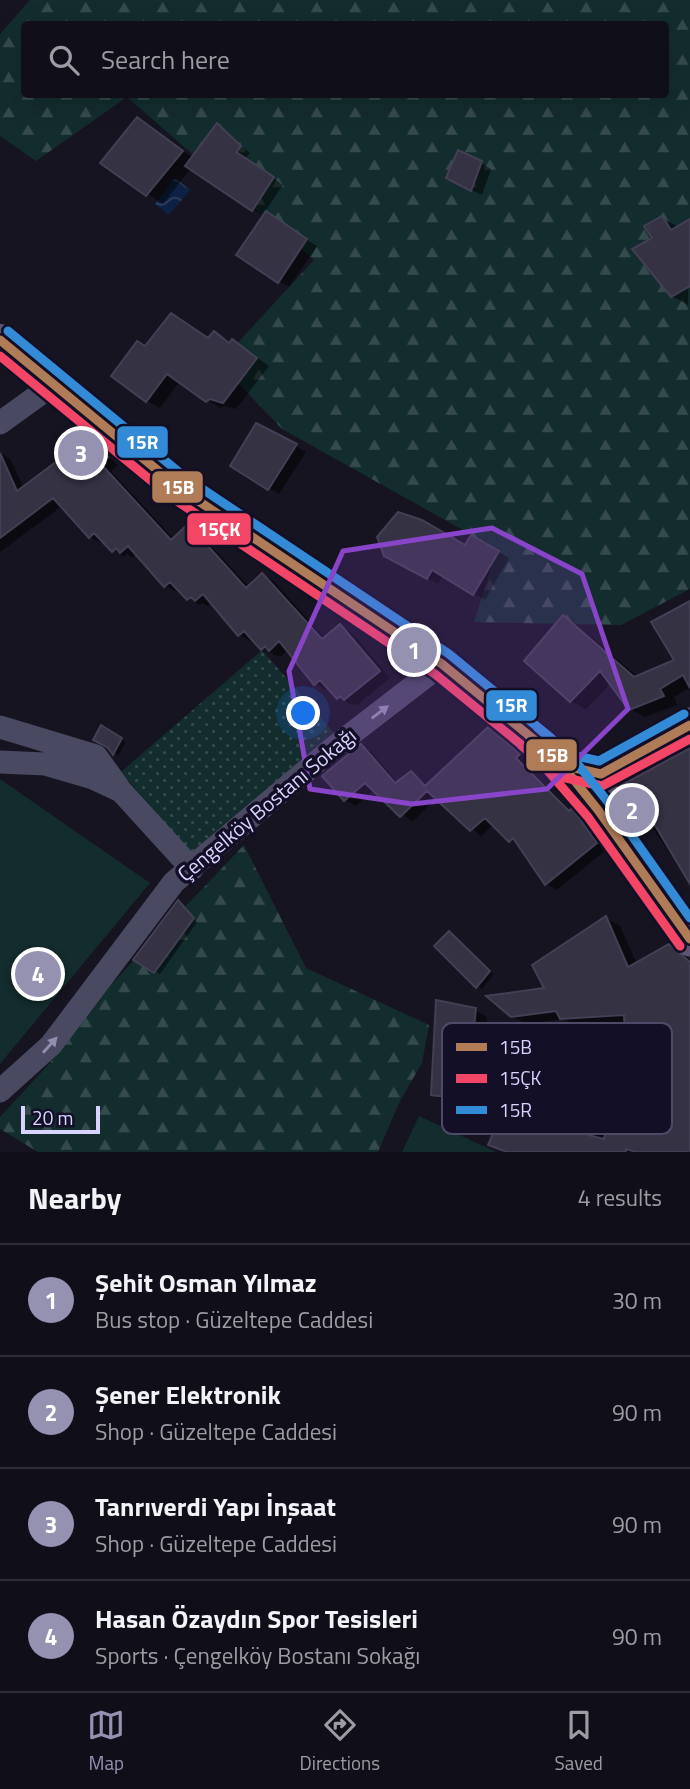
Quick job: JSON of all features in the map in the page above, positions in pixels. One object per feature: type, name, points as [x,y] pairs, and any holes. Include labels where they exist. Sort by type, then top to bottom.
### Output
[{"type":"main road","points":[[0,340],[179,488],[442,664],[562,765],[598,810],[690,939]]},
{"type":"main road","points":[[562,765],[601,774],[690,725]]},
{"type":"main road","points":[[598,810],[601,774]]},
{"type":"street","points":[[0,423],[54,384]]},
{"type":"street","name":"Çengelköy Bostanı Sokağı","points":[[0,1091],[51,1045],[174,881],[192,869],[333,748],[442,664]]},
{"type":"street","points":[[0,727],[96,756],[121,791],[192,869]]},
{"type":"street","points":[[0,762],[45,764],[93,778],[121,791]]},
{"type":"highlighted area","points":[[492,528],[582,574],[628,709],[547,789],[412,804],[310,789],[289,671],[343,551]]},
{"type":"green space","points":[[30,0],[690,0],[690,589],[621,625],[474,622],[497,549],[282,429],[219,363],[314,260],[128,98],[669,98],[669,21],[21,21],[21,98],[126,98],[36,161],[0,136],[0,34]]},
{"type":"green space","points":[[262,650],[334,733],[192,855],[121,772]]},
{"type":"green space","points":[[0,779],[150,883],[0,1064]]},
{"type":"green space","points":[[244,845],[306,968],[429,1025],[422,1063],[400,1101],[378,1152],[38,1152],[0,1129],[0,1117],[49,1064],[102,994]]},
{"type":"green space","points":[[419,1116],[442,1127],[442,1134],[458,1134],[496,1152],[402,1152]]},
{"type":"water","points":[[175,178],[190,190],[169,215],[155,204]]},
{"type":"building","points":[[137,117],[183,151],[146,196],[100,163]]},
{"type":"building","points":[[217,123],[241,146],[236,152],[274,177],[252,211],[185,166]]},
{"type":"building","points":[[458,150],[482,161],[471,191],[446,178]]},
{"type":"building","points":[[266,211],[307,239],[278,283],[236,255]]},
{"type":"building","points":[[662,216],[671,230],[690,219],[690,286],[671,297],[632,249],[652,238],[644,226]]},
{"type":"building","points":[[171,313],[208,338],[214,331],[229,343],[232,339],[257,358],[223,403],[210,399],[206,402],[167,374],[146,402],[111,376],[137,341],[145,346]]},
{"type":"building","points":[[256,423],[297,444],[268,490],[230,466]]},
{"type":"building","points":[[88,438],[108,457],[101,464],[171,540],[188,524],[246,588],[262,573],[322,639],[340,624],[380,671],[344,700],[340,696],[337,699],[320,680],[314,685],[279,641],[269,651],[265,646],[261,650],[244,631],[238,636],[203,594],[195,601],[191,597],[187,600],[170,582],[164,587],[128,546],[120,553],[116,548],[112,552],[94,533],[89,538],[53,498],[0,538],[0,453],[17,491]]},
{"type":"building","points":[[398,512],[422,520],[465,545],[471,535],[499,551],[473,595],[432,570],[427,579],[384,556],[377,537]]},
{"type":"building","points":[[690,601],[690,688],[683,675],[660,689],[664,696],[629,710],[600,671],[570,702],[524,661],[563,615],[634,677],[674,660],[651,622]]},
{"type":"building","points":[[101,725],[122,738],[113,755],[107,747],[93,740]]},
{"type":"building","points":[[488,727],[520,754],[516,758],[569,811],[572,808],[597,843],[545,885],[513,838],[509,842],[485,818],[470,831],[427,791],[400,817],[365,783],[344,801],[322,776],[361,744],[395,783],[411,771],[425,786]]},
{"type":"building","points":[[690,748],[690,884],[647,812],[642,815],[620,786]]},
{"type":"building","points":[[178,900],[194,918],[154,973],[133,960]]},
{"type":"building","points":[[606,916],[628,967],[669,944],[690,962],[690,1152],[636,1152],[626,1149],[626,1152],[507,1152],[488,1145],[493,1134],[584,1134],[604,1139],[605,1134],[672,1134],[672,1023],[624,1023],[624,1015],[560,1019],[556,1011],[511,1017],[486,996],[544,988],[532,965]]},
{"type":"building","points":[[449,931],[490,971],[476,988],[434,946]]},
{"type":"building","points":[[436,1000],[476,1008],[474,1023],[442,1023],[442,1096],[431,1095]]},
{"type":"transit line","name":"15R","points":[[8,331],[186,478],[449,654],[551,738],[572,757],[608,802],[690,918]]},
{"type":"transit line","name":"15B","points":[[0,340],[179,488],[442,664],[543,747],[562,765],[598,810],[690,939]]},
{"type":"transit line","name":"15ÇK","points":[[0,356],[171,497],[435,674],[535,756],[588,817],[680,946]]},
{"type":"transit line","name":"15R","points":[[537,727],[568,754],[599,761],[684,714]]},
{"type":"transit line","name":"15B","points":[[529,736],[562,765],[601,774],[690,725]]},
{"type":"transit line","name":"15ÇK","points":[[521,745],[557,776],[602,786],[690,739]]},
{"type":"place","name":"Tanrıverdi Yapı İnşaat","points":[[81,453]]},
{"type":"place","name":"Şehit Osman Yılmaz","points":[[414,650]]},
{"type":"place","name":"Şener Elektronik","points":[[632,810]]},
{"type":"place","name":"Hasan Özaydın Spor Tesisleri","points":[[38,974]]}]
